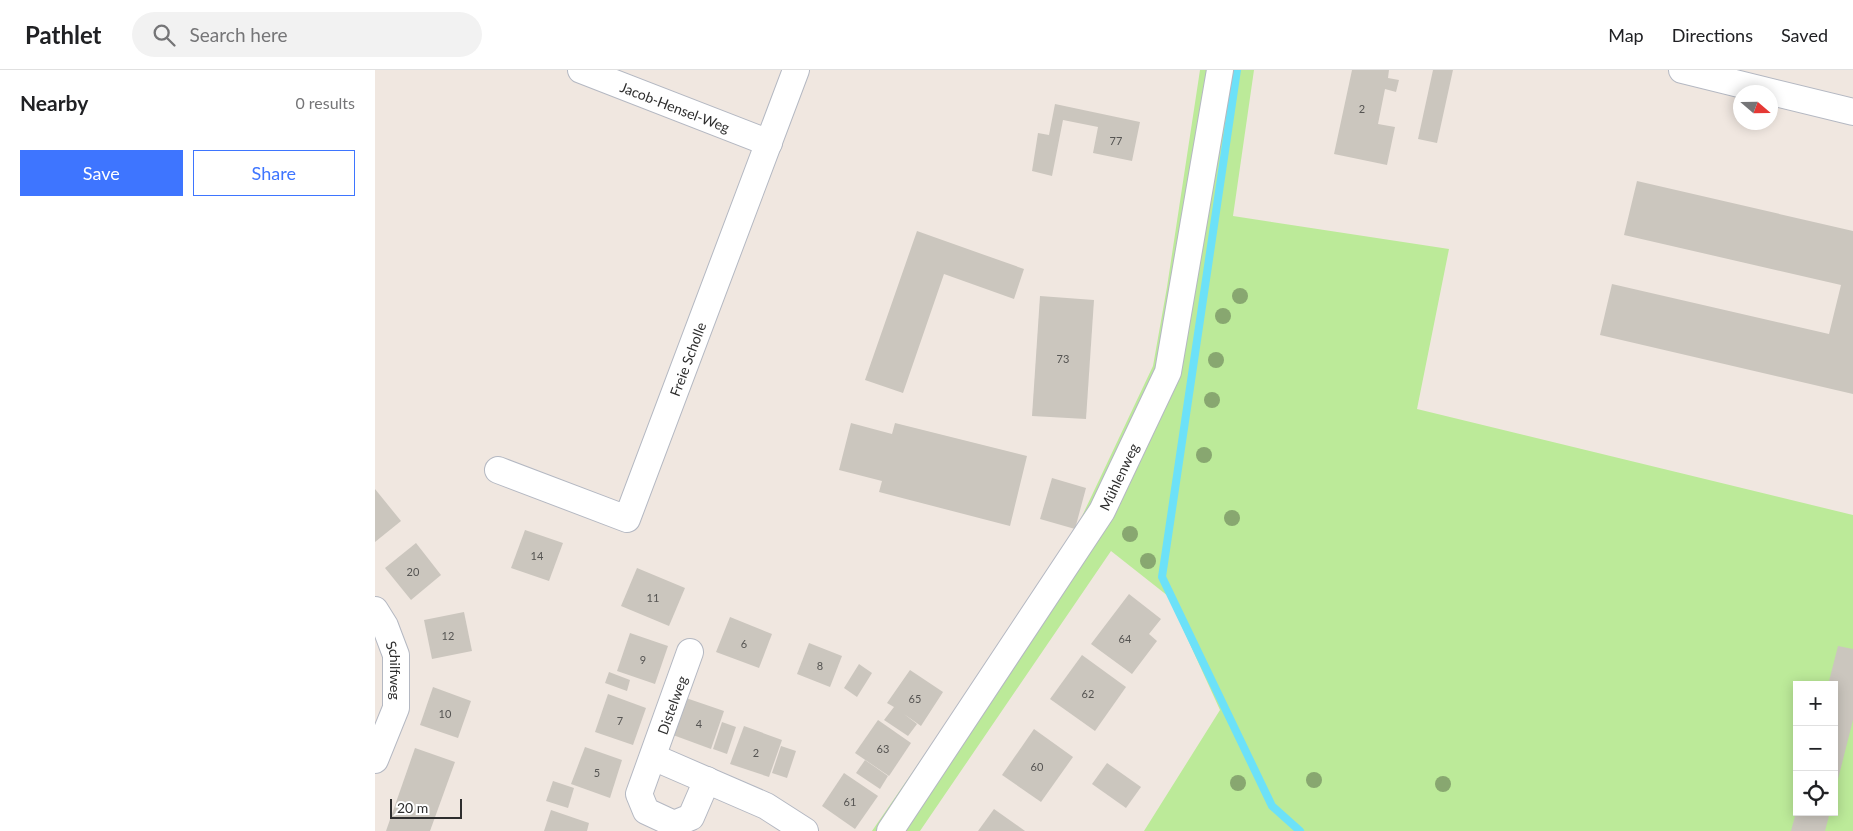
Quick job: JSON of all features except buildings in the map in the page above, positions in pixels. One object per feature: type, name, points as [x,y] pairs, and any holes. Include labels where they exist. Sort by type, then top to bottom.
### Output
[{"type":"street","name":"Jacob-Hensel-Weg","points":[[581,70],[769,143]]},
{"type":"street","name":"Freie Scholle","points":[[498,470],[627,519],[796,70]]},
{"type":"street","name":"Mühlenweg","points":[[890,831],[1102,511],[1168,372],[1220,70]]},
{"type":"street","points":[[1682,70],[1853,112]]},
{"type":"street","name":"Schilfweg","points":[[375,610],[385,626],[396,655],[396,708],[375,760]]},
{"type":"street","name":"Distelweg","points":[[691,652],[639,794],[646,811],[674,824],[691,816],[707,780]]},
{"type":"street","points":[[653,757],[766,806],[805,831]]},
{"type":"green space","points":[[1200,70],[1254,70],[1233,216],[1449,249],[1417,409],[1853,515],[1853,831],[1144,831],[1220,710],[1168,596],[1111,551],[920,831],[872,831],[976,680],[1075,531],[1153,366]]},
{"type":"waterway","points":[[1237,70],[1162,577],[1272,806],[1300,831]]}]
